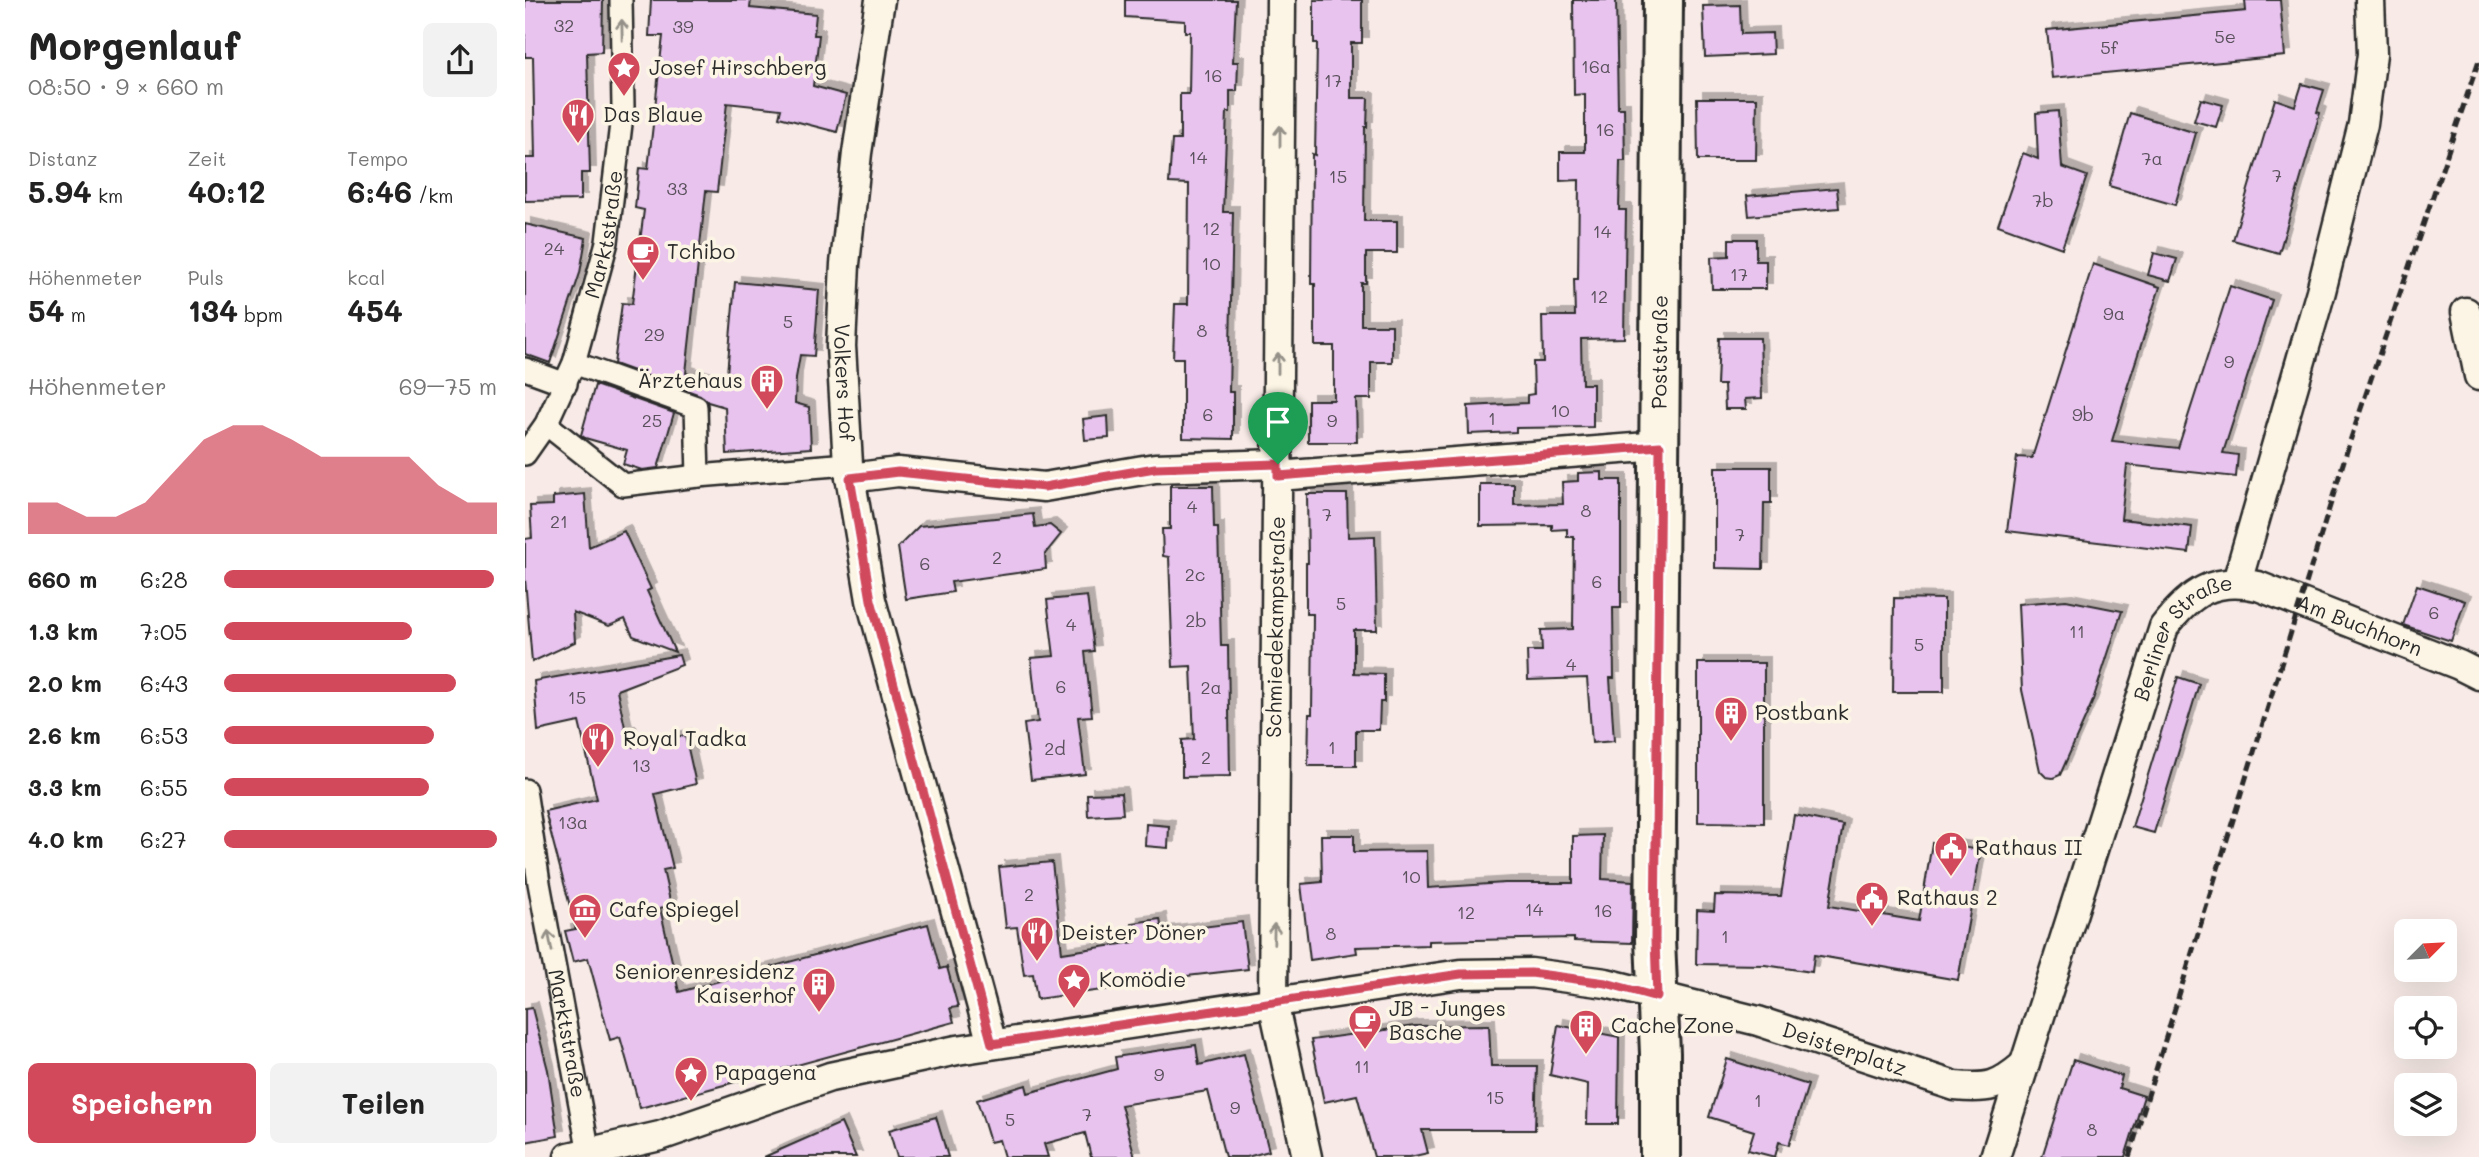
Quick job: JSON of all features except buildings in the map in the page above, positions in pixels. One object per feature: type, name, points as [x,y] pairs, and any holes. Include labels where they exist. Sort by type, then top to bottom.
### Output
[{"type":"main road","name":"Poststraße","points":[[1660,1157],[1660,1053],[1655,940],[1663,0]]},
{"type":"street","name":"Marktstraße","points":[[525,454],[546,424],[566,384],[607,242],[623,107],[621,0]]},
{"type":"street","name":"Volkers Hof","points":[[880,0],[857,153],[845,264],[841,346],[849,471],[871,600],[992,1044]]},
{"type":"street","name":"Schmiedekampstraße","points":[[1281,0],[1273,1002],[1307,1157]]},
{"type":"street","name":"Berliner Straße","points":[[1995,1157],[2164,627],[2183,603],[2208,588],[2237,582],[2321,291],[2363,124],[2372,54],[2370,0]]},
{"type":"street","points":[[2466,312],[2479,376]]},
{"type":"street","points":[[574,363],[696,407],[698,476]]},
{"type":"street","points":[[525,369],[566,384]]},
{"type":"street","points":[[546,424],[623,485],[698,476],[849,471],[898,472],[1044,487],[1155,468],[1278,470],[1660,446]]},
{"type":"street","name":"Am Buchhorn","points":[[2237,582],[2258,586],[2479,675]]},
{"type":"street","name":"Marktstraße","points":[[525,790],[579,1155]]},
{"type":"street","name":"Deisterplatz","points":[[579,1155],[665,1147],[830,1077],[895,1061],[1461,974],[1531,973],[1606,983],[1758,1021],[1955,1086],[1983,1089],[2007,1079],[2024,1065]]},
{"type":"railway","points":[[2129,1157],[2350,441],[2479,60]]},
{"type":"place","name":"Josef Hirschberg","points":[[624,98]]},
{"type":"place","name":"Das Blaue","points":[[578,145]]},
{"type":"place","name":"Tchibo","points":[[643,282]]},
{"type":"place","name":"Ärztehaus","points":[[767,411]]},
{"type":"place","name":"Postbank","points":[[1731,743]]},
{"type":"place","name":"Royal Tadka","points":[[598,769]]},
{"type":"place","name":"Rathaus II","points":[[1951,878]]},
{"type":"place","name":"Rathaus 2","points":[[1872,928]]},
{"type":"place","name":"Cafe Spiegel","points":[[585,940]]},
{"type":"place","name":"Deister Döner","points":[[1037,963]]},
{"type":"place","name":"Komödie","points":[[1074,1010]]},
{"type":"place","name":"Seniorenresidenz Kaiserhof","points":[[819,1014]]},
{"type":"place","name":"JB - Junges Basche","points":[[1365,1051]]},
{"type":"place","name":"Cache Zone","points":[[1586,1056]]},
{"type":"place","name":"Papagena","points":[[691,1103]]},
{"type":"route","points":[[1660,446],[1655,940],[1657,997],[1606,983],[1531,973],[1461,974],[992,1044],[871,600],[850,478],[898,472],[1044,487],[1155,468],[1278,464],[1278,476],[1660,446]]}]
